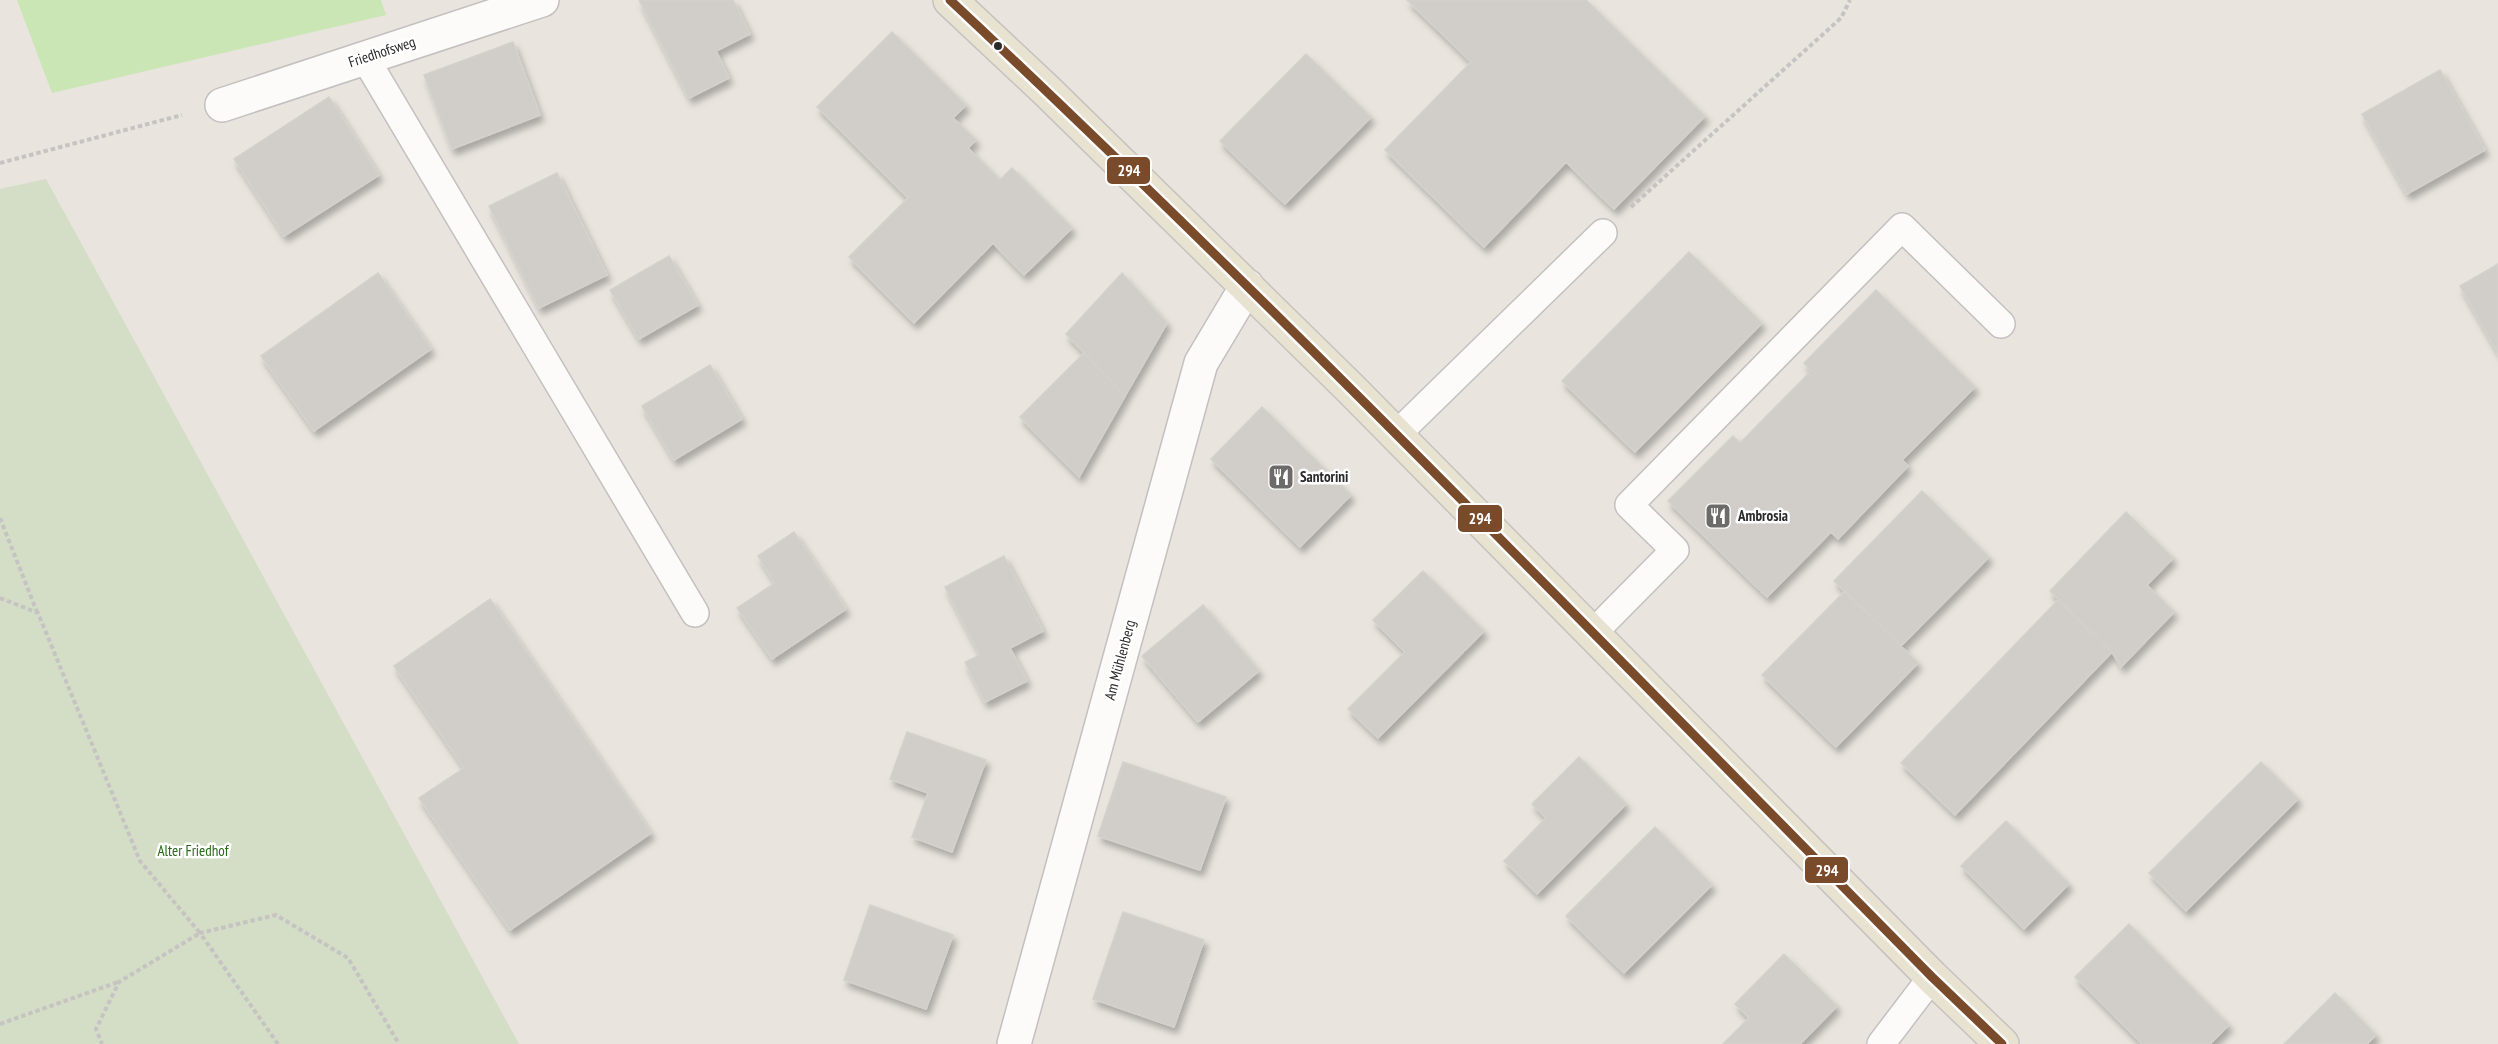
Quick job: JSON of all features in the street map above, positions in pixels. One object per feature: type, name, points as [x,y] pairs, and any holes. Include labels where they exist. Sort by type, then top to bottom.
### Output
[{"type":"main road","points":[[950,0],[1247,286],[2002,1044]]},
{"type":"street","name":"Friedhofsweg","points":[[222,105],[542,0]]},
{"type":"street","name":"Am Mühlenberg","points":[[1014,1044],[1201,363],[1247,286]]},
{"type":"lane","points":[[365,58],[694,613]]},
{"type":"lane","points":[[1592,634],[1675,550],[1629,505],[1902,227],[2001,324]]},
{"type":"lane","points":[[1396,435],[1602,233]]},
{"type":"lane","points":[[1881,1044],[1932,976]]},
{"type":"path","points":[[1602,233],[1840,18],[1850,0]]},
{"type":"path","points":[[0,163],[222,105]]},
{"type":"path","points":[[0,518],[140,861],[200,933],[278,1044]]},
{"type":"path","points":[[0,598],[38,613]]},
{"type":"path","points":[[0,1024],[119,982],[200,933],[276,915],[348,958],[399,1044]]},
{"type":"path","points":[[102,1044],[96,1029],[119,982]]},
{"type":"green space","points":[[17,0],[381,0],[386,15],[52,93]]},
{"type":"green space","name":"Alter Friedhof","points":[[46,179],[519,1044],[0,1044],[0,189]]},
{"type":"building","points":[[639,0],[733,0],[750,34],[716,51],[729,78],[689,98]]},
{"type":"building","points":[[1407,0],[1586,0],[1705,116],[1614,209],[1566,162],[1484,247],[1385,150],[1471,62]]},
{"type":"building","points":[[892,32],[966,105],[953,118],[976,140],[968,148],[1000,180],[1012,168],[1072,228],[1024,275],[993,243],[914,323],[849,257],[908,198],[817,107]]},
{"type":"building","points":[[513,42],[540,115],[452,149],[424,75]]},
{"type":"building","points":[[1306,54],[1371,117],[1285,204],[1220,141]]},
{"type":"building","points":[[2440,70],[2485,150],[2407,194],[2362,114]]},
{"type":"building","points":[[329,97],[379,175],[284,236],[234,159]]},
{"type":"building","points":[[557,173],[607,275],[539,308],[489,206]]},
{"type":"building","points":[[1689,252],[1762,323],[1635,452],[1562,381]]},
{"type":"building","points":[[669,256],[698,305],[639,339],[610,290]]},
{"type":"building","points":[[2498,264],[2498,353],[2460,286]]},
{"type":"building","points":[[378,273],[431,349],[314,431],[261,356]]},
{"type":"building","points":[[1122,273],[1167,323],[1125,396],[1066,334]]},
{"type":"building","points":[[1876,290],[1975,387],[1902,460],[1908,466],[1838,539],[1831,532],[1767,597],[1668,501],[1733,436],[1740,443],[1811,371],[1804,363]]},
{"type":"building","points":[[1084,353],[1125,396],[1079,477],[1020,417]]},
{"type":"building","points":[[710,365],[742,419],[674,460],[642,406]]},
{"type":"building","name":"Santorini","points":[[1262,407],[1351,495],[1300,547],[1211,459]]},
{"type":"building","points":[[1922,491],[1989,557],[1901,646],[1834,581]]},
{"type":"building","points":[[2126,512],[2173,558],[2147,585],[2174,612],[2121,667],[2112,652],[2050,591]]},
{"type":"building","points":[[794,532],[846,609],[772,659],[737,608],[775,583],[758,556]]},
{"type":"building","points":[[1004,556],[1043,631],[1010,648],[1027,681],[985,702],[965,662],[980,655],[945,587]]},
{"type":"building","points":[[1423,571],[1484,631],[1378,738],[1348,709],[1405,652],[1373,620]]},
{"type":"building","points":[[1845,591],[1918,663],[1836,747],[1762,675]]},
{"type":"building","points":[[490,599],[651,833],[510,930],[419,798],[464,768],[394,666]]},
{"type":"building","points":[[2058,600],[2112,652],[1955,815],[1901,763]]},
{"type":"building","points":[[1203,605],[1259,671],[1198,722],[1142,656]]},
{"type":"building","points":[[907,732],[986,760],[952,852],[912,837],[928,793],[890,779]]},
{"type":"building","points":[[1579,757],[1626,804],[1537,894],[1504,861],[1546,818],[1532,804]]},
{"type":"building","points":[[1123,762],[1226,797],[1200,870],[1098,836]]},
{"type":"building","points":[[2261,762],[2298,799],[2186,911],[2149,873]]},
{"type":"building","points":[[2006,821],[2069,884],[2024,929],[1961,866]]},
{"type":"building","points":[[1655,827],[1712,885],[1624,973],[1566,916]]},
{"type":"building","points":[[870,905],[953,935],[926,1009],[844,980]]},
{"type":"building","points":[[1123,912],[1204,940],[1174,1027],[1093,999]]},
{"type":"building","points":[[2129,924],[2229,1025],[2210,1044],[2142,1044],[2075,977]]},
{"type":"building","points":[[1784,954],[1837,1006],[1800,1044],[1723,1044],[1749,1018],[1735,1004]]},
{"type":"building","points":[[2335,993],[2376,1035],[2367,1044],[2284,1044]]},
{"type":"transit line","name":"294","points":[[950,0],[1076,119],[1323,362],[1932,977],[2002,1044]]},
{"type":"place","name":"Santorini","points":[[1281,477]]},
{"type":"place","name":"Ambrosia","points":[[1718,516]]}]
